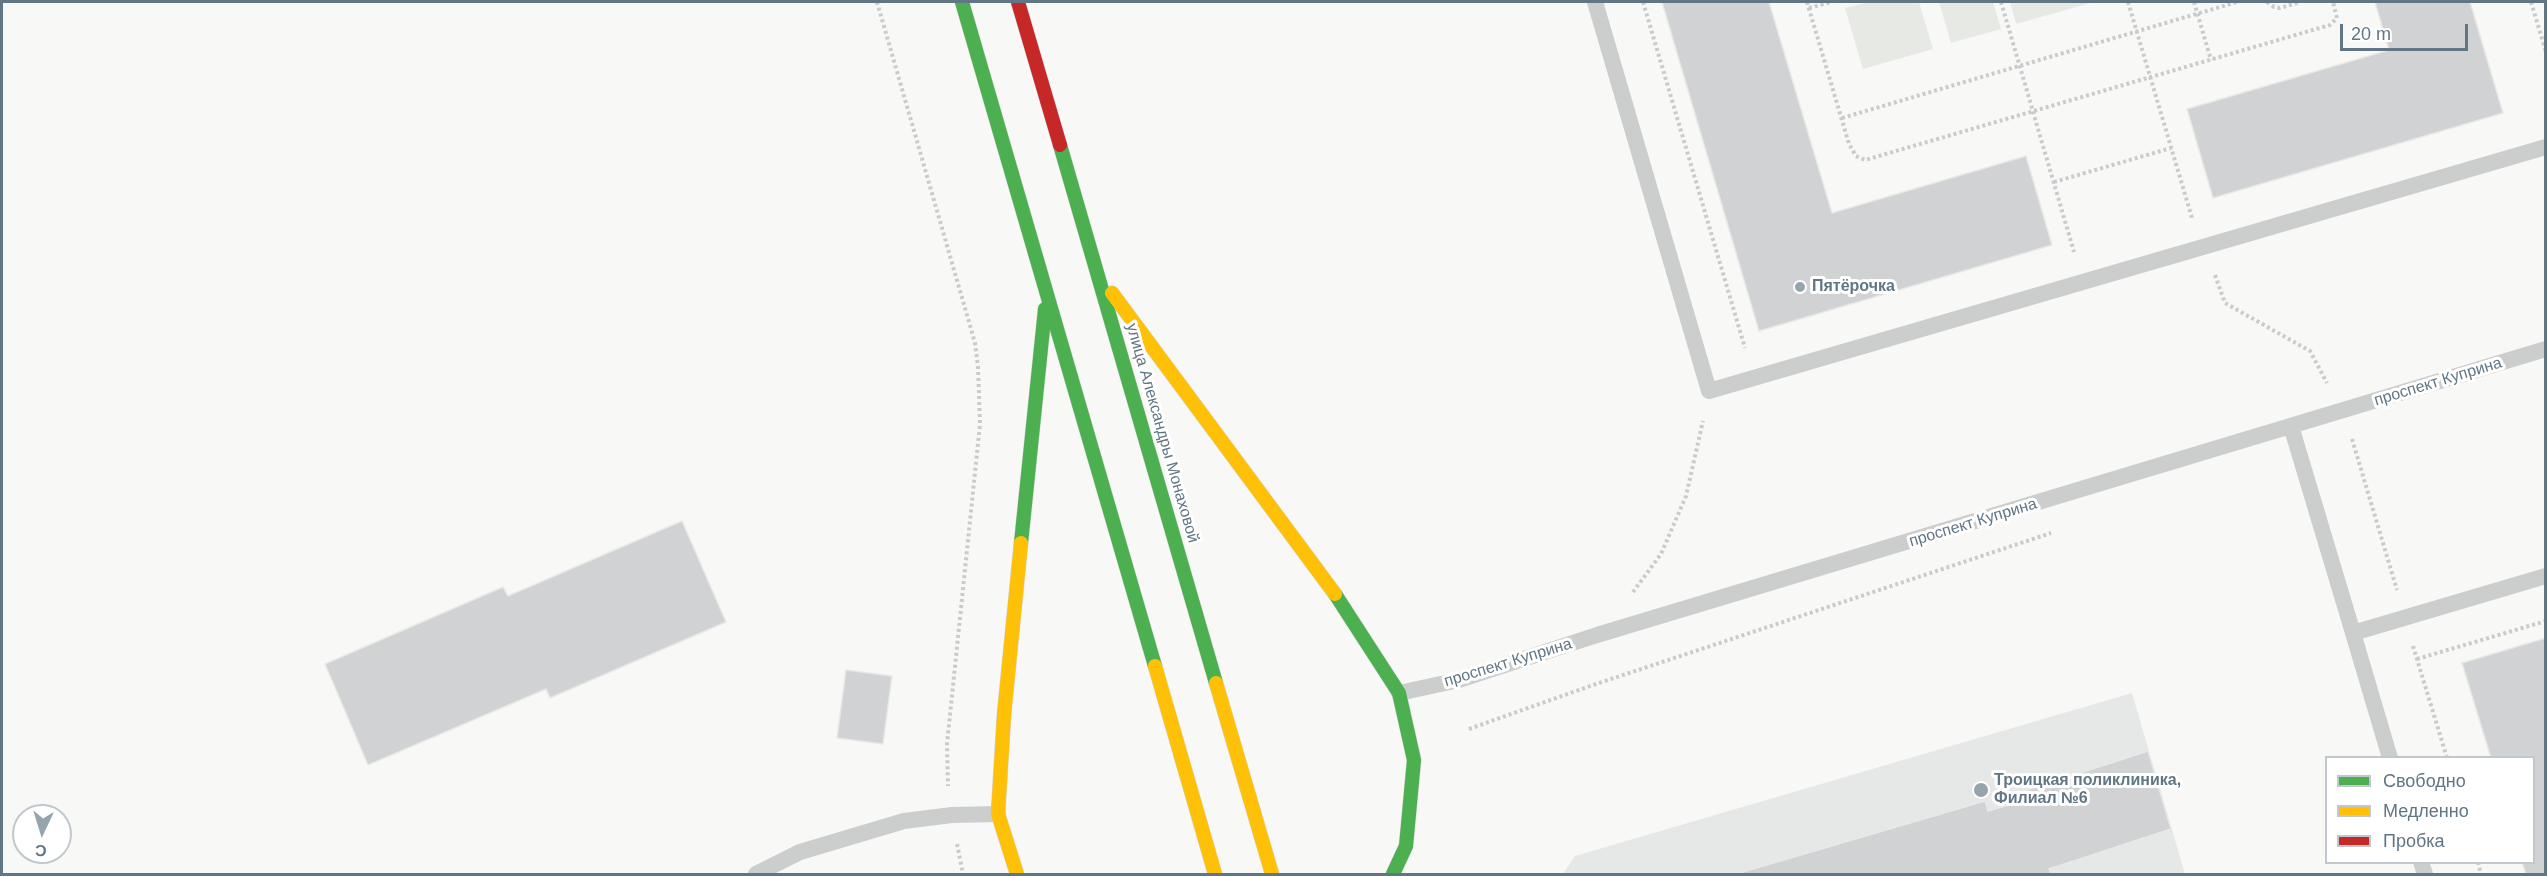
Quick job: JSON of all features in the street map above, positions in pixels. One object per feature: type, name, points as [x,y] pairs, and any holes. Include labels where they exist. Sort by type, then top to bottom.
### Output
[{"type":"main road","points":[[962,2],[1215,874]]},
{"type":"main road","name":"улица Александры Монаховой","points":[[1018,2],[1272,874]]},
{"type":"main road","points":[[1099,277],[1350,615],[1399,693],[1414,760],[1406,846],[1393,874]]},
{"type":"main road","points":[[1017,874],[998,814],[1005,704],[1047,292]]},
{"type":"lane","points":[[1595,2],[1709,391],[2546,147]]},
{"type":"lane","name":"проспект Куприна","points":[[1399,693],[1459,680],[1597,635],[2546,349]]},
{"type":"lane","points":[[2291,426],[2389,756]]},
{"type":"lane","points":[[2352,633],[2546,576]]},
{"type":"lane","points":[[756,874],[800,852],[904,821],[952,815],[998,814]]},
{"type":"path","points":[[878,2],[975,344],[978,367],[980,424],[947,744],[949,803],[963,874]]},
{"type":"path","points":[[1643,2],[1745,349]]},
{"type":"path","points":[[1807,2],[1853,150],[1856,156],[1865,160],[2330,25],[2337,18],[2333,2]]},
{"type":"path","points":[[1809,8],[1831,2]]},
{"type":"path","points":[[2001,2],[2074,252]]},
{"type":"path","points":[[2128,2],[2192,218]]},
{"type":"path","points":[[2194,2],[2211,60]]},
{"type":"path","points":[[1842,118],[2237,2]]},
{"type":"path","points":[[2267,2],[2280,8],[2300,2]]},
{"type":"path","points":[[2531,2],[2546,52]]},
{"type":"path","points":[[2054,183],[2171,148]]},
{"type":"path","points":[[2225,303],[2310,351],[2342,411]]},
{"type":"path","points":[[1630,597],[1660,554],[1686,496],[1709,391]]},
{"type":"path","points":[[2298,452],[2351,435],[2445,756]]},
{"type":"path","points":[[1469,729],[1596,684],[2060,530]]},
{"type":"path","points":[[2417,659],[2546,621]]},
{"type":"shaded area","points":[[1870,2],[1919,2],[1933,49],[1863,69],[1845,8]]},
{"type":"shaded area","points":[[1939,2],[1993,2],[2001,29],[1951,43]]},
{"type":"shaded area","points":[[2010,2],[2094,2],[2016,24]]},
{"type":"shaded area","name":"Троицкая поликлиника, Филиал №6","points":[[2132,693],[2185,874],[1563,874],[1575,856]]},
{"type":"building","points":[[1662,2],[1769,2],[1832,213],[2026,156],[2052,245],[1759,331]]},
{"type":"building","points":[[2375,2],[2470,2],[2503,113],[2213,198],[2187,109],[2389,50]]},
{"type":"building","points":[[682,521],[726,622],[550,698],[546,689],[368,765],[325,664],[503,587],[508,596]]},
{"type":"building","points":[[2546,638],[2546,874],[2526,874],[2523,864],[2535,864],[2535,756],[2490,756],[2462,663]]},
{"type":"building","points":[[846,670],[892,676],[883,744],[837,738]]},
{"type":"building","points":[[2148,751],[2171,829],[2049,869],[2051,874],[1736,874],[1985,801],[1988,811],[2023,801],[2021,792]]},
{"type":"traffic: fast","points":[[962,2],[1155,666]]},
{"type":"traffic: fast","points":[[1060,145],[1216,683]]},
{"type":"traffic: fast","points":[[1021,543],[1045,309]]},
{"type":"traffic: fast","points":[[1335,594],[1399,693],[1414,760],[1406,846],[1393,874]]},
{"type":"traffic: slow","points":[[1112,293],[1335,594]]},
{"type":"traffic: slow","points":[[1017,874],[998,814],[1004,715],[1021,543]]},
{"type":"traffic: slow","points":[[1155,666],[1215,874]]},
{"type":"traffic: slow","points":[[1216,683],[1272,874]]},
{"type":"traffic: jam","points":[[1018,2],[1060,145]]},
{"type":"place","name":"Пятёрочка","points":[[1800,287]]},
{"type":"place","name":"Троицкая поликлиника, Филиал №6","points":[[1981,790]]}]
